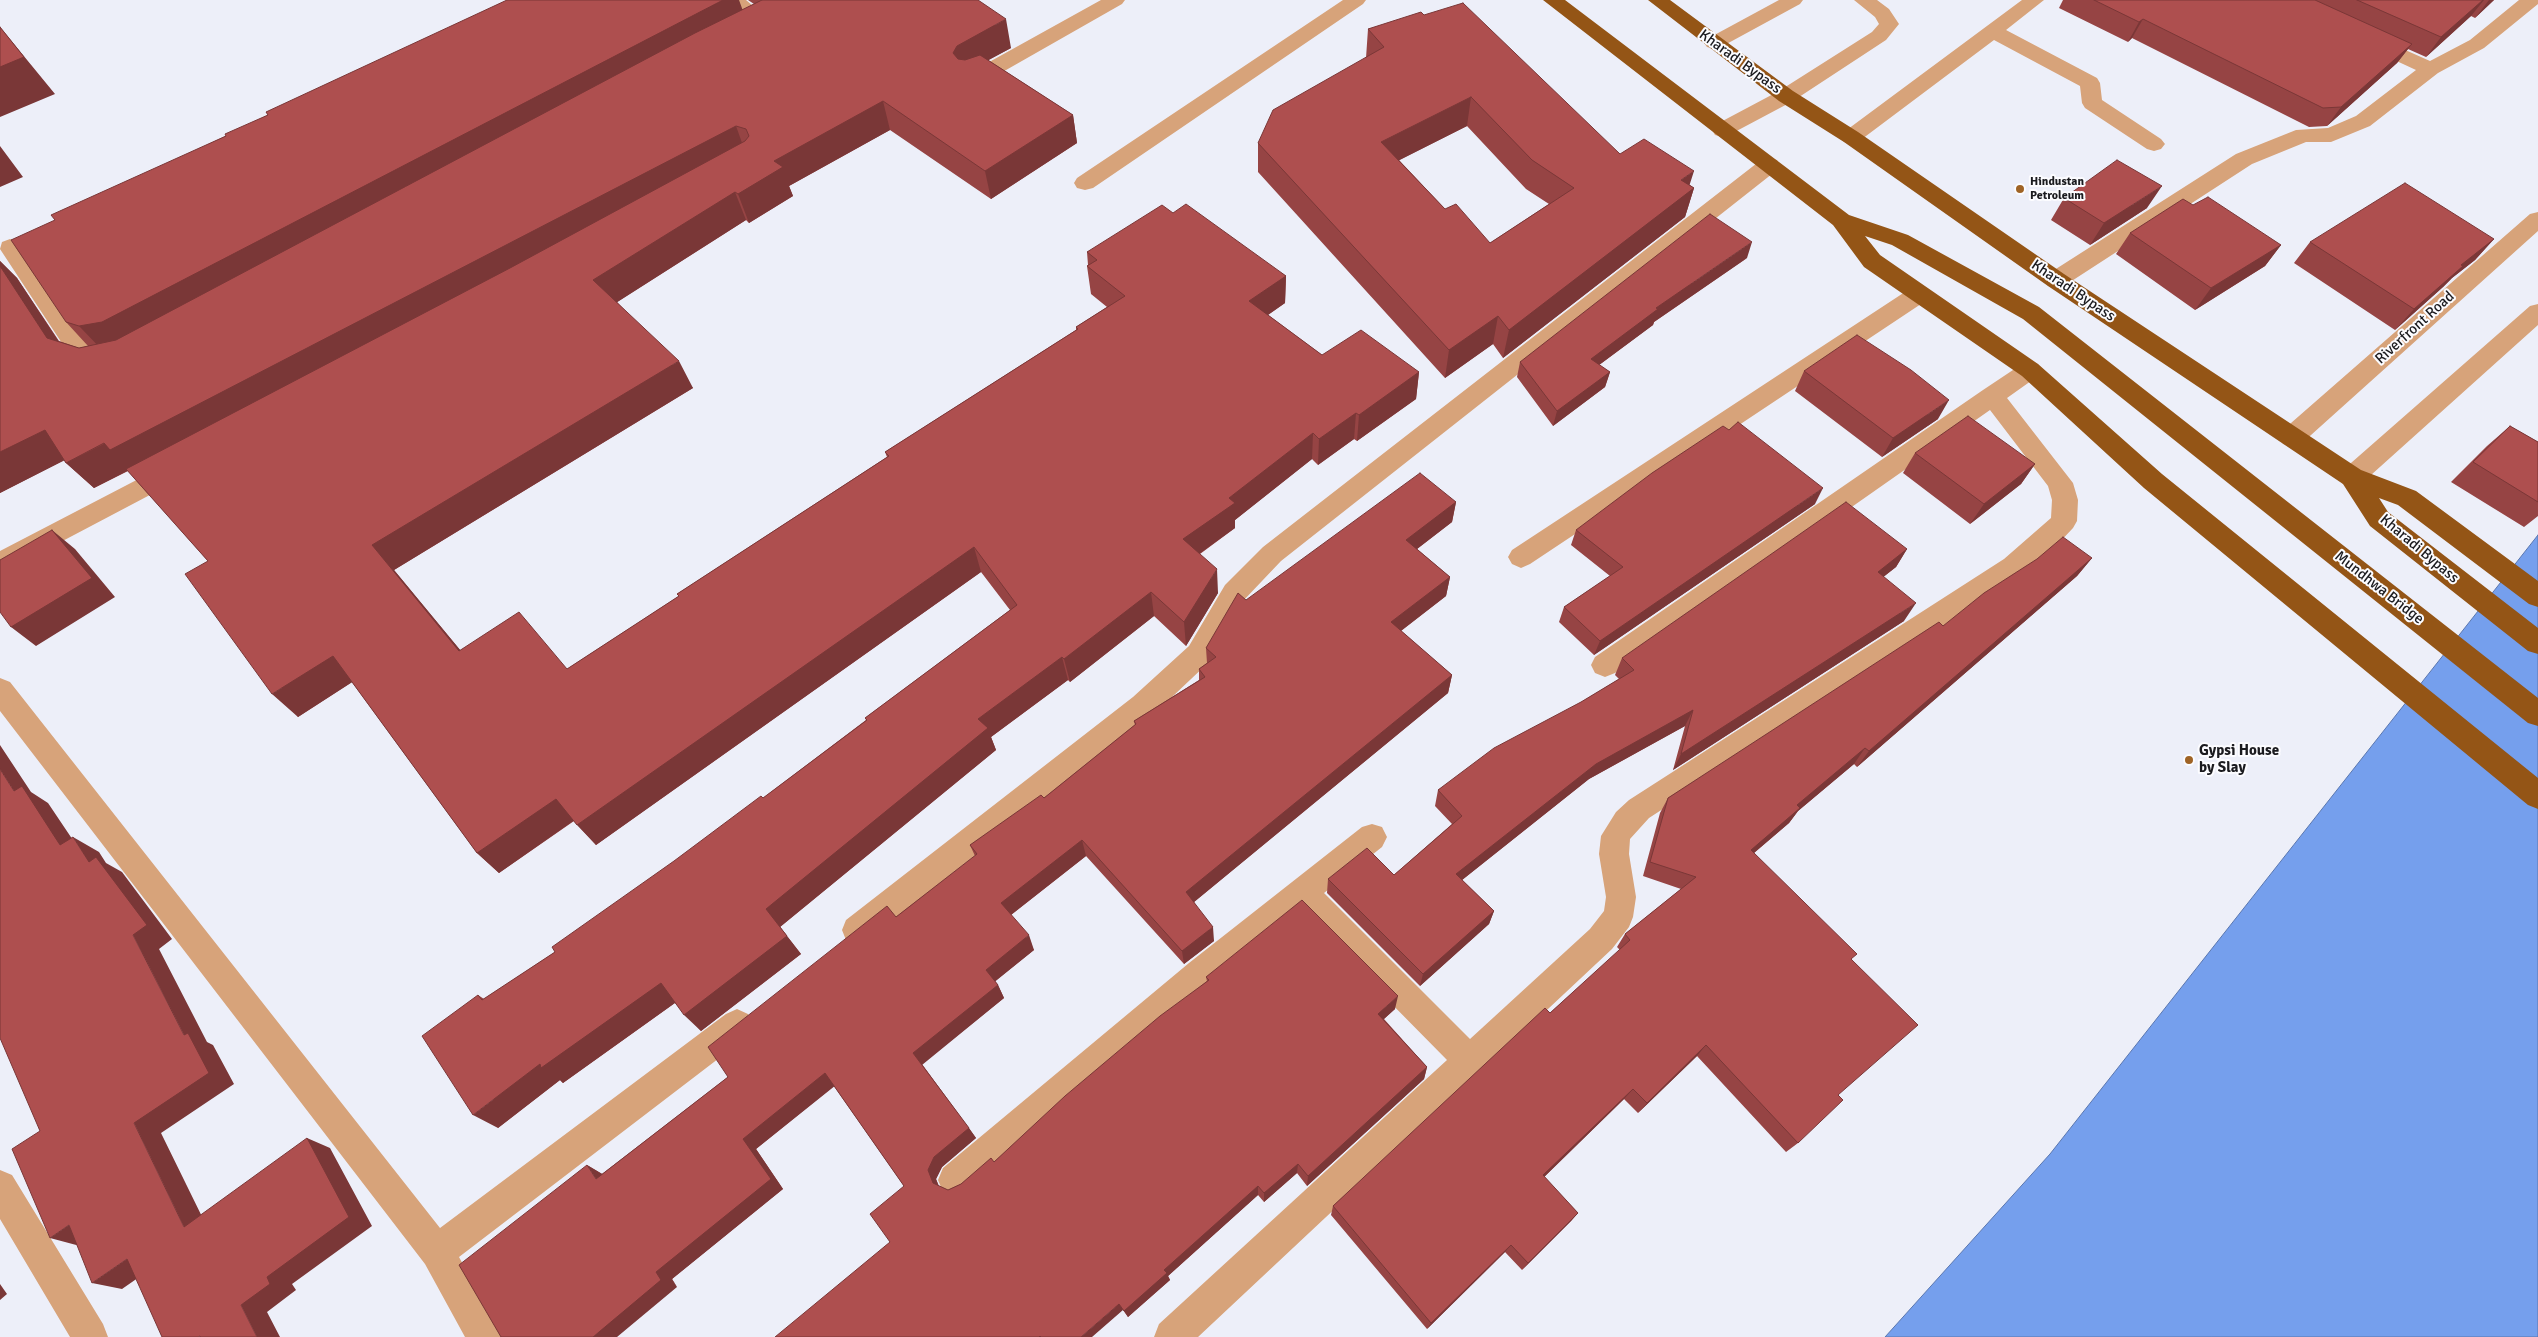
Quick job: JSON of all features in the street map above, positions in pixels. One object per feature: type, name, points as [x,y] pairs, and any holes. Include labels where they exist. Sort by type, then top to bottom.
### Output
[{"type":"highway","points":[[1553,0],[1841,220],[1872,261],[2030,370],[2153,481],[2538,796]]},
{"type":"highway","name":"Kharadi Bypass","points":[[1658,0],[1714,44],[1786,96],[1851,137],[2056,280],[2352,477],[2379,519],[2475,596],[2538,643]]},
{"type":"highway","name":"Mundhwa Bridge","points":[[1841,220],[1900,240],[2031,313],[2538,714]]},
{"type":"highway","points":[[2352,477],[2407,498],[2538,596]]},
{"type":"street","points":[[734,0],[763,23]]},
{"type":"street","points":[[971,81],[1115,0]]},
{"type":"street","points":[[1085,183],[1356,0]]},
{"type":"street","points":[[1714,44],[1793,0]]},
{"type":"street","points":[[1722,130],[1786,96],[1879,36],[1889,24],[1882,13],[1864,0]]},
{"type":"street","points":[[1851,137],[2034,0]]},
{"type":"street","points":[[2056,280],[2244,159],[2303,135],[2331,135],[2363,121],[2431,69],[2477,44],[2531,0]]},
{"type":"street","points":[[1993,31],[2090,83],[2092,103],[2154,144]]},
{"type":"street","points":[[2350,32],[2431,69]]},
{"type":"street","points":[[837,946],[1143,706],[1199,654],[1234,593],[1272,554],[1769,165]]},
{"type":"street","name":"Riverfront Road","points":[[2292,437],[2538,219]]},
{"type":"street","points":[[12,246],[84,357],[105,364],[133,359]]},
{"type":"street","points":[[1521,557],[1919,294]]},
{"type":"street","points":[[2352,477],[2538,312]]},
{"type":"street","points":[[1604,665],[2030,370]]},
{"type":"street","points":[[1172,1337],[1601,939],[1618,917],[1621,897],[1614,854],[1616,836],[1626,821],[1639,809],[2013,567],[2047,539],[2064,521],[2065,500],[2060,483],[1992,396]]},
{"type":"street","points":[[0,563],[195,459]]},
{"type":"street","points":[[0,690],[437,1252],[484,1337]]},
{"type":"street","points":[[955,1180],[1200,974],[1372,837]]},
{"type":"street","points":[[1303,893],[1470,1062]]},
{"type":"street","points":[[437,1252],[758,1008]]},
{"type":"street","points":[[0,1187],[90,1337]]},
{"type":"water","points":[[2538,535],[2538,1337],[1885,1337],[2050,1154]]},
{"type":"building","points":[[507,0],[723,0],[102,322],[79,326],[66,322],[11,240],[55,220],[51,215],[226,136],[225,134],[268,115],[266,112]]},
{"type":"building","points":[[762,0],[978,0],[1006,19],[957,46],[953,53],[958,59],[965,60],[980,55],[1073,115],[985,171],[883,101],[774,161],[783,167],[738,194],[735,192],[593,280],[679,361],[372,545],[459,651],[519,612],[567,669],[679,596],[677,594],[889,456],[885,452],[1078,329],[1076,327],[1125,296],[1087,266],[1097,260],[1087,252],[1162,205],[1173,213],[1186,204],[1286,276],[1249,301],[1322,355],[1361,330],[1419,372],[1359,415],[1356,413],[1319,439],[1313,433],[1229,498],[1235,503],[1183,539],[1217,569],[1184,622],[1151,592],[1064,659],[1062,657],[978,719],[988,728],[766,909],[787,936],[684,1015],[661,983],[541,1068],[540,1064],[473,1115],[422,1036],[478,995],[482,1000],[555,952],[552,947],[674,861],[761,796],[763,798],[867,720],[865,718],[1017,605],[974,547],[577,825],[556,799],[477,853],[333,656],[272,694],[185,574],[208,561],[126,469],[510,268],[745,141],[749,136],[746,129],[736,126],[110,450],[104,443],[66,463],[45,430],[0,452],[0,266],[47,338],[79,348],[116,340],[695,33]]},
{"type":"building","points":[[2094,0],[2315,0],[2412,44],[2341,107],[2323,108],[2143,19],[2139,22]]},
{"type":"building","points":[[2357,0],[2483,0],[2441,37]]},
{"type":"building","points":[[1463,3],[1620,154],[1644,139],[1694,171],[1681,180],[1694,188],[1509,330],[1498,316],[1449,350],[1258,143],[1273,110],[1384,47],[1368,29],[1421,12],[1424,15]],"holes":[[[1471,97],[1532,160],[1574,188],[1490,243],[1456,204],[1445,209],[1381,142]]]},
{"type":"building","points":[[0,27],[24,57],[0,67]]},
{"type":"building","points":[[2117,160],[2162,186],[2104,223],[2064,198]]},
{"type":"building","points":[[2405,183],[2494,239],[2461,265],[2463,266],[2414,309],[2310,242]]},
{"type":"building","points":[[2208,197],[2281,245],[2211,288],[2130,233],[2183,199],[2193,205]]},
{"type":"building","points":[[1710,214],[1752,242],[1656,308],[1658,309],[1591,359],[1610,372],[1557,411],[1520,362]]},
{"type":"building","points":[[1857,335],[1911,370],[1949,400],[1893,438],[1804,371]]},
{"type":"building","points":[[1968,416],[2035,464],[1984,504],[1915,453]]},
{"type":"building","points":[[1738,422],[1823,488],[1600,641],[1564,607],[1623,567],[1576,530],[1652,473],[1723,426],[1729,430]]},
{"type":"building","points":[[2510,426],[2538,442],[2538,502],[2473,462]]},
{"type":"building","points":[[1420,473],[1456,502],[1406,540],[1450,577],[1391,622],[1452,675],[1186,892],[1213,927],[1182,951],[1082,840],[1001,903],[1029,935],[986,970],[998,985],[913,1053],[969,1128],[934,1157],[928,1170],[933,1183],[948,1190],[961,1184],[991,1158],[994,1162],[1065,1096],[1160,1016],[1209,980],[1206,977],[1302,900],[1398,996],[1378,1014],[1427,1067],[1308,1176],[1298,1164],[1264,1193],[1258,1186],[1164,1270],[1167,1273],[1124,1311],[1119,1304],[1081,1337],[775,1337],[890,1242],[870,1214],[904,1186],[825,1073],[743,1139],[771,1179],[656,1272],[661,1280],[593,1337],[501,1337],[459,1265],[587,1165],[596,1179],[728,1077],[708,1047],[887,906],[896,917],[977,854],[970,845],[1041,795],[1044,798],[1136,724],[1134,721],[1205,677],[1199,669],[1216,657],[1206,648],[1238,593],[1246,600]]},
{"type":"building","points":[[1846,502],[1907,549],[1878,572],[1916,603],[1681,754],[1693,710],[1596,764],[1456,874],[1494,911],[1423,974],[1328,879],[1367,848],[1394,875],[1462,816],[1438,790],[1494,748],[1581,702],[1634,670],[1622,658]]},
{"type":"building","points":[[52,530],[92,578],[11,627],[0,612],[0,560]]},
{"type":"building","points":[[2063,537],[2092,558],[1869,751],[1865,748],[1797,805],[1800,808],[1751,850],[1857,954],[1851,959],[1918,1025],[1838,1095],[1843,1100],[1798,1143],[1706,1045],[1647,1103],[1633,1089],[1543,1175],[1578,1213],[1528,1263],[1511,1245],[1431,1323],[1333,1206],[1545,1008],[1550,1013],[1630,940],[1625,934],[1696,877],[1650,862],[1668,798],[1939,622],[1943,626],[1984,593],[2037,559]]},
{"type":"building","points":[[0,769],[14,791],[22,786],[60,845],[73,837],[89,862],[96,857],[147,925],[133,935],[184,1035],[188,1033],[209,1073],[134,1123],[184,1227],[307,1138],[349,1217],[267,1277],[270,1284],[241,1305],[257,1337],[162,1337],[127,1259],[92,1283],[69,1225],[50,1238],[12,1149],[40,1131],[0,1038]]},
{"type":"place","name":"Hindustan Petroleum","points":[[2020,189]]},
{"type":"place","name":"Gypsi House by Slay","points":[[2189,760]]}]
